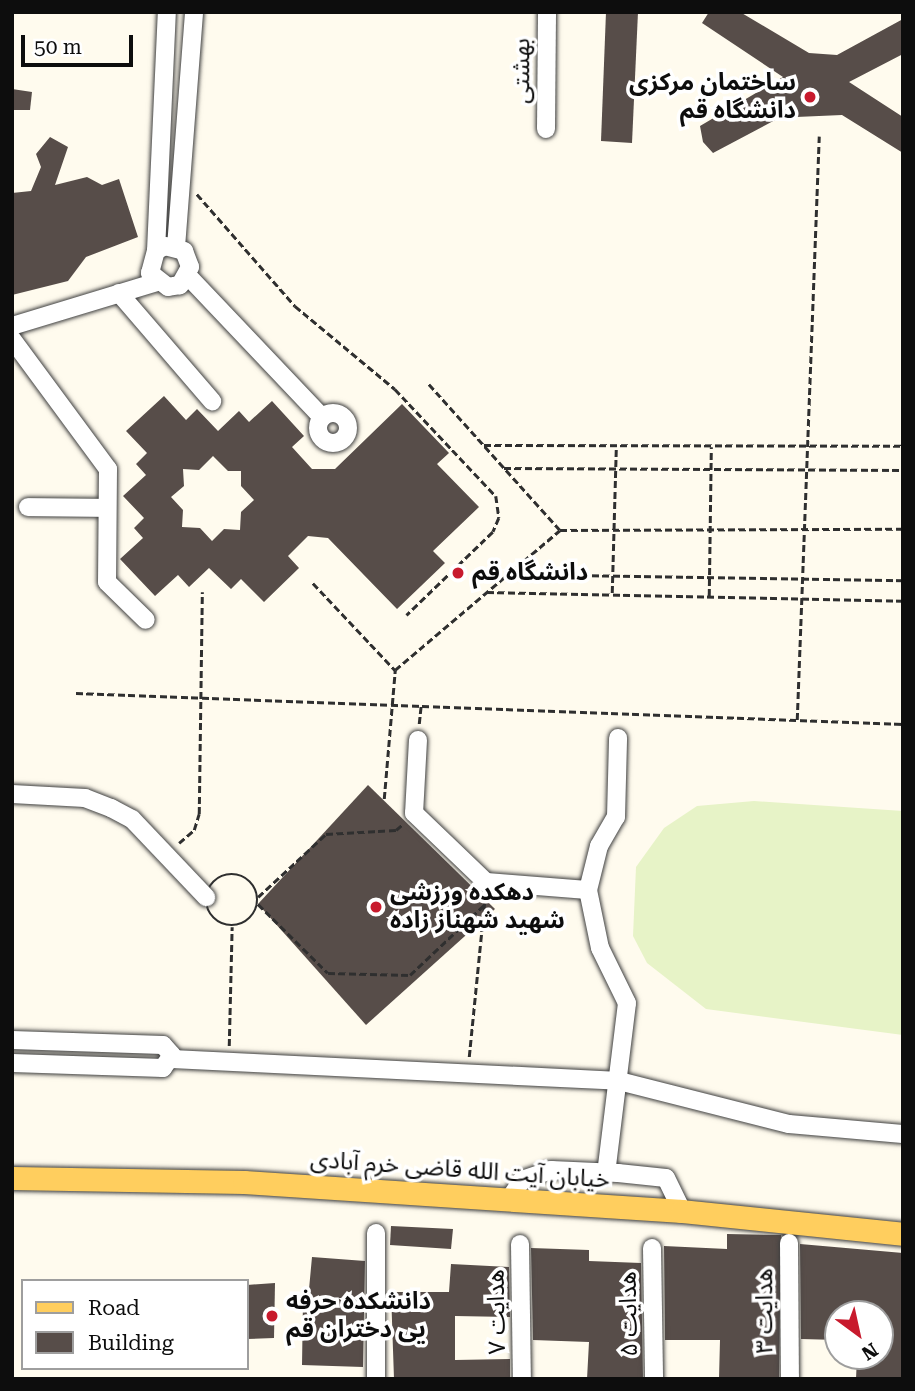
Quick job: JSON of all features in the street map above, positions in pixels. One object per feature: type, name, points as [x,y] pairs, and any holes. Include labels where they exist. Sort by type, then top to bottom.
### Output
[{"type":"main road","name":"خیابان آیت الله قاضی خرم آبادی","points":[[12,1178],[244,1182],[682,1211],[903,1234]]},
{"type":"street","points":[[156,282],[150,261],[156,251],[167,12]]},
{"type":"street","points":[[176,247],[185,173],[194,12]]},
{"type":"street","name":"بهشتی","points":[[546,129],[547,12]]},
{"type":"street","points":[[156,251],[176,247]]},
{"type":"street","points":[[12,326],[156,282],[180,285],[188,276],[189,258],[176,247]]},
{"type":"street","points":[[188,276],[323,417]]},
{"type":"street","points":[[119,293],[212,401]]},
{"type":"street","points":[[12,339],[108,470],[107,582],[146,620]]},
{"type":"street","points":[[28,507],[107,508]]},
{"type":"street","points":[[606,1174],[627,1003],[600,948],[588,890],[599,846],[616,817],[618,738]]},
{"type":"street","points":[[418,740],[414,813],[486,882],[588,890]]},
{"type":"street","points":[[12,794],[85,798],[132,820],[206,897]]},
{"type":"street","points":[[12,1040],[163,1045],[172,1059]]},
{"type":"street","points":[[12,1063],[163,1068],[172,1059],[467,1072],[619,1082],[789,1124],[903,1133]]},
{"type":"street","points":[[508,1201],[522,1180],[551,1170],[666,1178],[682,1211]]},
{"type":"street","points":[[376,1233],[376,1379]]},
{"type":"street","name":"هدایت ۳","points":[[789,1243],[790,1379]]},
{"type":"street","name":"هدایت ۷","points":[[520,1244],[522,1379]]},
{"type":"street","name":"هدایت ۵","points":[[652,1248],[654,1379]]},
{"type":"path","points":[[797,720],[819,136]]},
{"type":"path","points":[[185,173],[201,201],[295,306],[395,389],[496,496],[499,518],[493,532],[407,615]]},
{"type":"path","points":[[429,384],[559,530]]},
{"type":"path","points":[[484,445],[807,448],[903,446]]},
{"type":"path","points":[[612,594],[616,446]]},
{"type":"path","points":[[709,596],[711,447]]},
{"type":"path","points":[[504,468],[903,470]]},
{"type":"path","points":[[384,799],[395,670],[559,530],[903,529]]},
{"type":"path","points":[[508,574],[612,572],[903,580]]},
{"type":"path","points":[[313,583],[395,670]]},
{"type":"path","points":[[153,844],[183,841],[197,822],[202,592]]},
{"type":"path","points":[[487,592],[903,601]]},
{"type":"path","points":[[76,693],[903,724]]},
{"type":"path","points":[[258,897],[326,834],[396,830],[414,813]]},
{"type":"path","points":[[232,874],[252,883],[258,897],[252,918],[232,927],[212,918],[206,897],[218,878],[232,874]]},
{"type":"path","points":[[467,1072],[486,882]]},
{"type":"path","points":[[258,904],[328,973],[410,975],[484,905]]},
{"type":"path","points":[[229,1062],[232,927]]},
{"type":"green space","points":[[754,801],[903,811],[903,1035],[706,1009],[647,963],[633,936],[636,867],[664,828],[697,806]]},
{"type":"building","points":[[606,12],[638,12],[632,143],[601,141]]},
{"type":"building","name":"ساختمان مرکزی دانشگاه قم","points":[[709,12],[740,12],[809,53],[837,55],[903,19],[903,54],[849,82],[903,117],[903,153],[842,115],[796,117],[792,111],[713,153],[703,142],[700,126],[783,77],[702,23]]},
{"type":"building","points":[[12,89],[32,92],[30,110],[12,110]]},
{"type":"building","points":[[50,137],[68,147],[55,185],[87,177],[102,185],[119,179],[138,237],[86,257],[68,281],[12,295],[12,193],[31,191],[41,167],[36,154]]},
{"type":"building","points":[[164,396],[186,420],[197,409],[218,431],[239,411],[249,422],[272,401],[304,436],[292,447],[312,469],[335,469],[402,404],[449,453],[437,464],[479,507],[433,551],[445,563],[397,609],[328,538],[308,536],[288,556],[299,568],[264,602],[241,579],[231,589],[209,568],[189,587],[178,575],[155,596],[120,559],[143,538],[134,528],[144,518],[123,496],[146,475],[136,464],[147,453],[126,431]],"holes":[[[213,456],[228,471],[241,471],[241,486],[254,500],[241,512],[240,530],[224,529],[212,541],[200,528],[182,527],[183,510],[171,497],[184,486],[183,469],[199,470]]]},
{"type":"building","name":"دهکده ورزشی شهید شهناز زاده","points":[[368,785],[495,909],[366,1025],[258,904]]},
{"type":"building","points":[[391,1226],[453,1229],[451,1249],[390,1245]]},
{"type":"building","points":[[727,1234],[781,1235],[779,1379],[719,1379],[720,1340],[665,1340],[664,1246],[727,1249]]},
{"type":"building","points":[[800,1244],[903,1253],[903,1379],[856,1379],[856,1370],[894,1370],[894,1300],[824,1300],[824,1340],[801,1339]]},
{"type":"building","points":[[531,1248],[589,1250],[589,1261],[641,1263],[643,1379],[587,1379],[589,1342],[533,1340]]},
{"type":"building","points":[[312,1257],[365,1261],[363,1367],[302,1365],[303,1300],[308,1300]]},
{"type":"building","points":[[451,1264],[509,1267],[510,1317],[455,1316],[455,1360],[510,1359],[510,1379],[394,1379],[391,1292],[449,1292]]},
{"type":"building","points":[[275,1283],[274,1338],[248,1339],[248,1285]]},
{"type":"place","name":"ساختمان مرکزی دانشگاه قم","points":[[810,97]]},
{"type":"place","name":"دانشگاه قم","points":[[458,573]]},
{"type":"place","name":"دهکده ورزشی شهید شهناز زاده","points":[[376,907]]},
{"type":"place","name":"دانشکده حرفه یی دختران قم","points":[[272,1316]]}]
